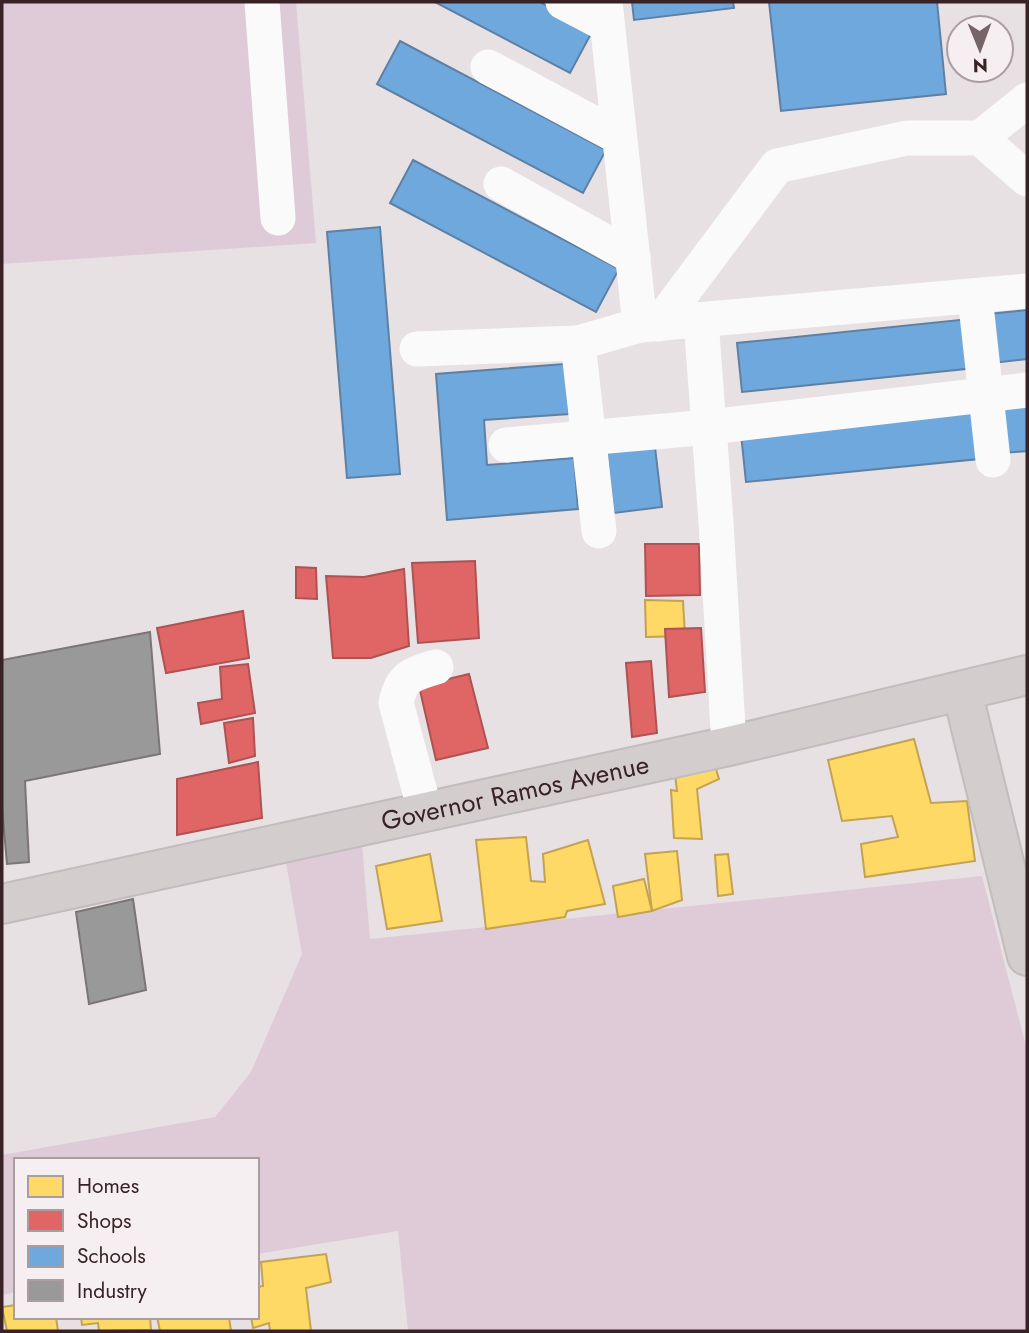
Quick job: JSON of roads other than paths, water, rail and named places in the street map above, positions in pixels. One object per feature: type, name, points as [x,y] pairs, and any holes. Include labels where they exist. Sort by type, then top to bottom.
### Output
[{"type":"main road","name":"Governor Ramos Avenue","points":[[2,904],[729,746],[1027,675]]},
{"type":"main road","points":[[962,691],[1027,956]]},
{"type":"lane","points":[[262,2],[278,218]]},
{"type":"lane","points":[[563,2],[606,13],[633,257],[649,325]]},
{"type":"lane","points":[[488,67],[620,137]]},
{"type":"lane","points":[[649,325],[777,166],[907,138],[980,138],[1027,100]]},
{"type":"lane","points":[[980,138],[1027,179]]},
{"type":"lane","points":[[501,184],[633,257]]},
{"type":"lane","points":[[416,349],[578,343],[649,325],[1027,291]]},
{"type":"lane","points":[[975,296],[993,460]]},
{"type":"lane","points":[[701,320],[729,746]]},
{"type":"lane","points":[[578,343],[599,531]]},
{"type":"lane","points":[[506,445],[710,427],[1027,390]]},
{"type":"lane","points":[[425,811],[396,703],[399,690],[412,674],[436,667]]}]
